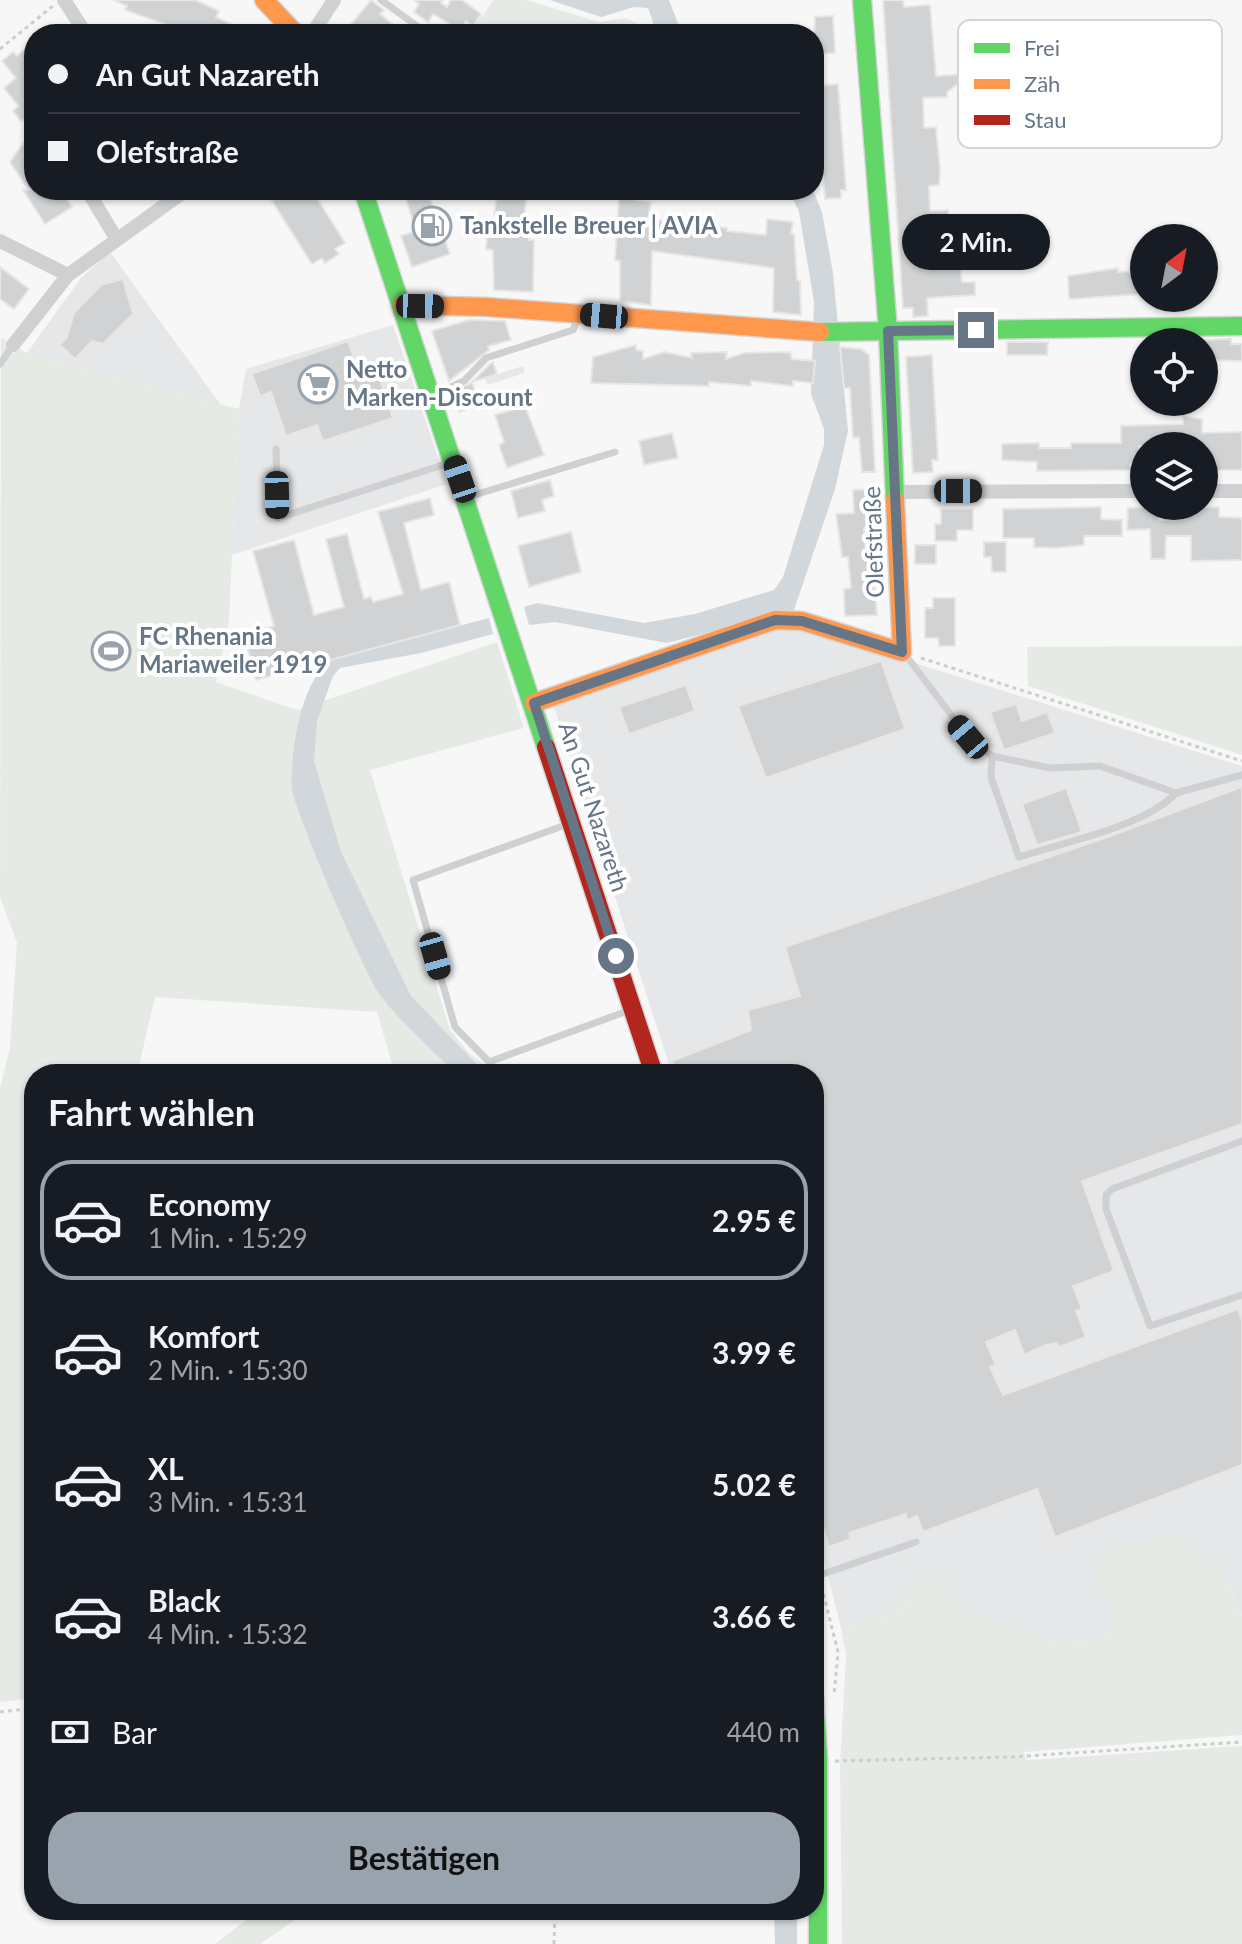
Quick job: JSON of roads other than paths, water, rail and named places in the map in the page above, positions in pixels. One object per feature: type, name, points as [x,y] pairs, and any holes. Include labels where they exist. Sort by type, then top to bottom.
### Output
[{"type":"street","points":[[63,0],[79,24]]},
{"type":"street","points":[[264,0],[287,24]]},
{"type":"street","points":[[318,24],[334,0]]},
{"type":"street","name":"Olefstraße","points":[[862,0],[888,331],[902,652]]},
{"type":"street","points":[[93,200],[116,238]]},
{"type":"street","points":[[13,345],[68,275],[170,200]]},
{"type":"street","name":"An Gut Nazareth","points":[[366,200],[651,1064]]},
{"type":"street","points":[[0,241],[68,275]]},
{"type":"street","points":[[402,305],[579,314],[812,332],[1242,326]]},
{"type":"street","points":[[896,492],[1130,491]]},
{"type":"street","points":[[1218,491],[1242,491]]},
{"type":"street","points":[[534,703],[775,620],[802,621],[902,652]]},
{"type":"street","points":[[818,1920],[818,1944]]},
{"type":"lane","points":[[381,0],[414,24]]},
{"type":"lane","points":[[433,395],[464,381],[486,358],[573,330],[579,314]]},
{"type":"lane","points":[[0,364],[13,345]]},
{"type":"lane","points":[[276,449],[278,518],[454,461]]},
{"type":"lane","points":[[466,498],[615,452]]},
{"type":"lane","points":[[902,652],[968,737],[992,756],[1050,768],[1100,766],[1176,793]]},
{"type":"lane","points":[[992,756],[991,777],[1019,857],[1142,816],[1163,807],[1176,793],[1242,775]]},
{"type":"lane","points":[[573,822],[413,880],[455,1027],[489,1062],[633,1009]]},
{"type":"lane","points":[[1242,1141],[1112,1189],[1106,1195],[1106,1209],[1150,1326],[1242,1295]]},
{"type":"lane","points":[[824,1574],[916,1542]]},
{"type":"place","name":"Tankstelle Breuer | AVIA","points":[[432,226]]},
{"type":"place","name":"Netto Marken-Discount","points":[[318,384]]},
{"type":"place","name":"FC Rhenania Mariaweiler 1919","points":[[111,651]]}]
